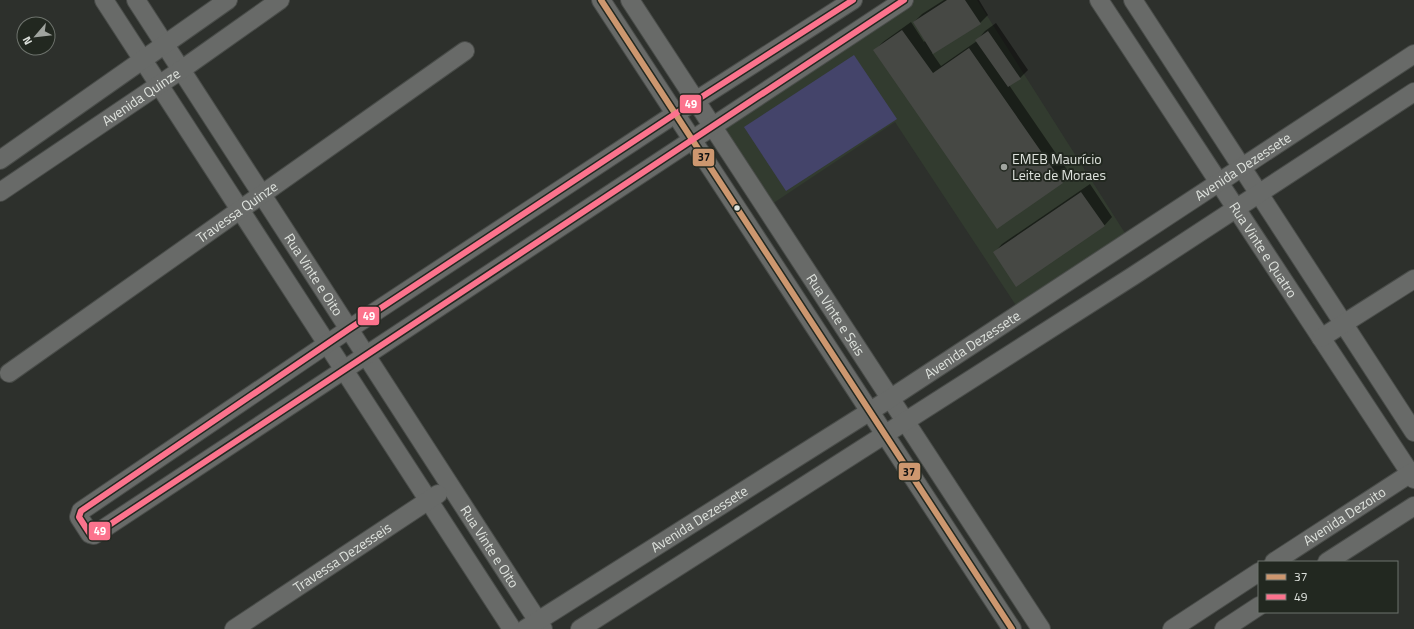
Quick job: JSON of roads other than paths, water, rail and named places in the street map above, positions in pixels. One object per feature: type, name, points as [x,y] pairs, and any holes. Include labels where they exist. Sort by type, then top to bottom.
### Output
[{"type":"street","name":"Rua Vinte e Oito","points":[[104,0],[241,209],[512,629]]},
{"type":"street","name":"Rua Vinte e Oito","points":[[136,0],[451,485],[536,626]]},
{"type":"street","name":"Avenida Quinze","points":[[0,160],[228,0]]},
{"type":"street","name":"Avenida Quinze","points":[[0,192],[181,70],[280,0]]},
{"type":"street","name":"Rua Vinte e Seis","points":[[601,0],[1012,629]]},
{"type":"street","name":"Rua Vinte e Seis","points":[[630,0],[1041,629]]},
{"type":"street","points":[[853,0],[676,114],[349,329],[81,511],[79,517],[90,534],[94,535],[904,0]]},
{"type":"street","name":"Rua Vinte e Quatro","points":[[1099,0],[1413,475]]},
{"type":"street","name":"Rua Vinte e Quatro","points":[[1133,0],[1260,193],[1414,432]]},
{"type":"street","name":"Travessa Quinze","points":[[8,373],[465,51]]},
{"type":"street","name":"Avenida Dezessete","points":[[536,626],[891,398],[1243,168],[1414,54]]},
{"type":"street","name":"Avenida Dezessete","points":[[580,629],[905,420],[1133,276],[1414,92]]},
{"type":"street","points":[[1321,338],[1414,279]]},
{"type":"street","name":"Avenida Dezoito","points":[[1276,561],[1413,475]]},
{"type":"street","name":"Travessa Dezesseis","points":[[234,629],[451,485]]},
{"type":"street","points":[[1329,561],[1414,506]]},
{"type":"street","points":[[1172,629],[1258,573]]},
{"type":"street","points":[[1224,629],[1258,607]]},
{"type":"place","name":"EMEB Maurício Leite de Moraes","points":[[1004,167]]}]
